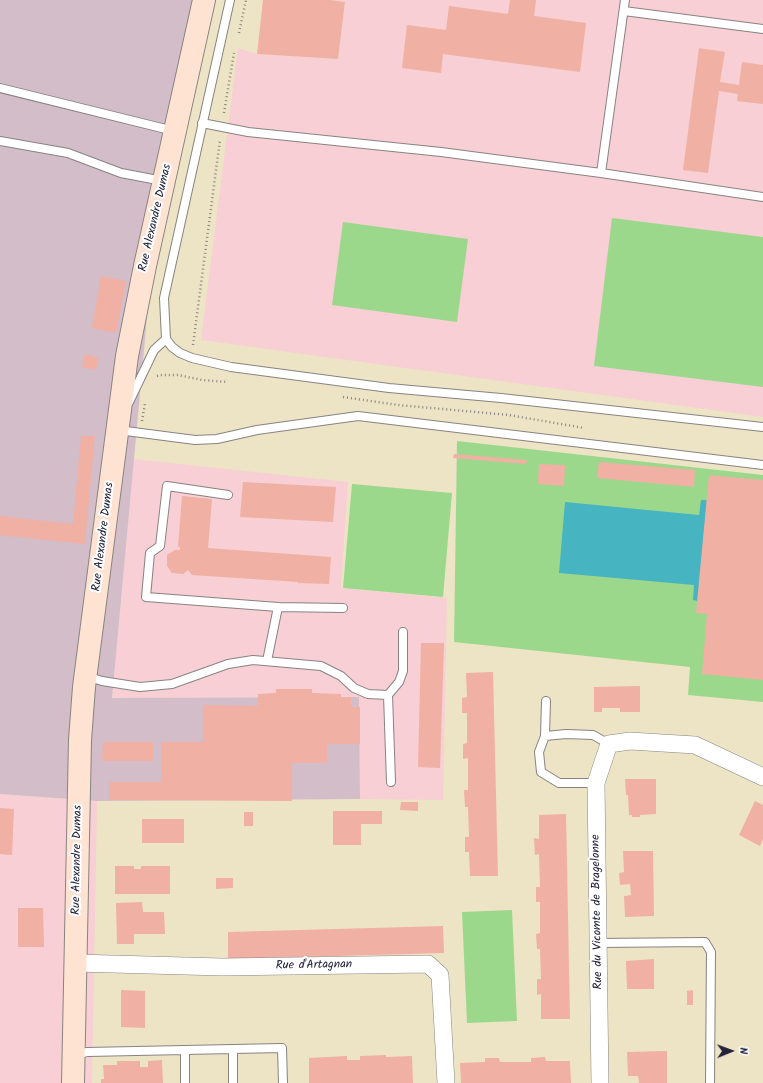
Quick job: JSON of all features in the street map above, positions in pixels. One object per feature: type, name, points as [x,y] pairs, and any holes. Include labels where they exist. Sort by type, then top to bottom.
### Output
[{"type":"street","name":"Rue Alexandre Dumas","points":[[73,1083],[80,740],[85,676],[127,356],[145,266],[204,0]]},
{"type":"street","points":[[610,744],[630,741],[695,745],[763,777]]},
{"type":"street","name":"Rue du Vicomte de Bragelonne","points":[[600,1083],[596,783],[610,744]]},
{"type":"street","name":"Rue d'Artagnan","points":[[75,963],[222,967],[428,964],[440,975],[446,1083]]},
{"type":"lane","points":[[230,0],[164,298],[166,339],[172,347],[180,353],[192,358],[231,367],[389,388],[501,398],[763,427]]},
{"type":"lane","points":[[601,173],[626,0]]},
{"type":"lane","points":[[624,11],[763,29]]},
{"type":"lane","points":[[0,88],[175,131]]},
{"type":"lane","points":[[202,123],[248,132],[441,152],[601,173],[763,197]]},
{"type":"lane","points":[[0,141],[68,153],[121,173],[164,182]]},
{"type":"lane","points":[[166,339],[154,350],[117,430],[195,440],[217,439],[257,430],[358,416],[763,465]]},
{"type":"lane","points":[[228,495],[167,486],[160,546],[150,553],[146,597],[278,607],[343,608]]},
{"type":"lane","points":[[267,661],[278,607]]},
{"type":"lane","points":[[391,782],[388,695],[399,682],[403,671],[403,632]]},
{"type":"lane","points":[[85,676],[102,681],[140,687],[172,684],[228,664],[253,660],[321,666],[341,676],[354,688],[368,694],[388,695]]},
{"type":"lane","points":[[546,701],[545,736],[538,752],[541,772],[559,784],[596,783]]},
{"type":"lane","points":[[545,736],[566,734],[593,735],[610,744]]},
{"type":"lane","points":[[598,943],[705,942],[712,952],[710,1083]]},
{"type":"lane","points":[[74,1056],[87,1052],[282,1048],[283,1083]]},
{"type":"lane","points":[[233,1049],[233,1083]]},
{"type":"lane","points":[[185,1051],[186,1083]]},
{"type":"path","points":[[238,36],[246,0]]},
{"type":"path","points":[[194,341],[222,127],[234,50]]},
{"type":"path","points":[[152,378],[160,375],[178,375],[202,380],[232,382]]},
{"type":"path","points":[[342,397],[398,405],[509,415],[586,428]]},
{"type":"path","points":[[140,432],[145,403]]},
{"type":"shaded area","points":[[0,0],[198,0],[162,154],[112,698],[359,697],[360,799],[97,801],[0,794]]},
{"type":"shaded area","points":[[330,0],[763,0],[763,417],[201,340],[238,48],[257,54],[338,59],[345,2]]},
{"type":"shaded area","points":[[134,459],[348,482],[341,588],[447,598],[443,800],[360,799],[359,697],[112,698]]},
{"type":"shaded area","points":[[0,794],[97,801],[92,1083],[0,1083]]},
{"type":"green space","points":[[612,218],[763,237],[763,387],[594,366]]},
{"type":"green space","points":[[343,222],[468,239],[457,322],[332,305]]},
{"type":"green space","points":[[457,441],[763,475],[763,702],[688,695],[690,667],[454,642]]},
{"type":"green space","points":[[352,484],[452,493],[443,597],[343,588]]},
{"type":"green space","points":[[512,910],[517,1021],[467,1023],[462,912]]},
{"type":"water","points":[[701,500],[707,500],[698,601],[693,600],[694,585],[559,573],[565,502],[699,515]]},
{"type":"building","points":[[263,0],[330,0],[345,2],[338,59],[257,54]]},
{"type":"building","points":[[510,0],[536,0],[534,16],[586,23],[580,72],[443,54],[441,73],[402,68],[407,25],[446,30],[449,6],[508,14]]},
{"type":"building","points":[[699,48],[725,52],[720,82],[739,85],[742,62],[763,65],[763,104],[737,101],[738,94],[719,91],[708,173],[683,170]]},
{"type":"building","points":[[101,276],[126,281],[116,333],[92,328]]},
{"type":"building","points":[[85,354],[99,358],[96,370],[82,367]]},
{"type":"building","points":[[81,436],[95,436],[85,544],[0,535],[0,516],[73,524]]},
{"type":"building","points":[[454,454],[527,460],[526,464],[453,458]]},
{"type":"building","points":[[599,462],[695,470],[694,487],[597,478]]},
{"type":"building","points":[[539,464],[565,465],[564,486],[538,484]]},
{"type":"building","points":[[709,475],[763,480],[763,680],[702,674],[707,614],[696,613]]},
{"type":"building","points":[[243,482],[336,487],[333,522],[240,517]]},
{"type":"building","points":[[182,496],[212,499],[208,548],[331,557],[329,584],[192,575],[188,570],[183,574],[172,573],[167,566],[167,555],[175,550],[180,550],[180,547],[178,547]]},
{"type":"building","points":[[421,643],[444,643],[440,768],[418,767]]},
{"type":"building","points":[[493,672],[498,876],[470,876],[469,852],[465,852],[465,837],[469,837],[468,807],[465,807],[464,790],[468,790],[468,758],[463,759],[463,744],[467,743],[467,713],[462,713],[462,698],[467,697],[466,673]]},
{"type":"building","points":[[640,686],[640,712],[620,712],[620,708],[602,708],[602,712],[594,712],[594,687]]},
{"type":"building","points":[[276,689],[312,689],[312,693],[341,694],[341,698],[351,697],[351,707],[360,707],[360,744],[327,744],[327,763],[292,763],[292,801],[109,800],[109,782],[161,782],[161,742],[203,742],[203,705],[258,706],[258,694],[276,693]]},
{"type":"building","points":[[103,742],[153,742],[153,761],[102,761]]},
{"type":"building","points":[[625,779],[656,779],[656,814],[640,815],[640,817],[632,817],[632,815],[629,815],[628,795],[626,795]]},
{"type":"building","points":[[755,801],[763,805],[763,839],[760,846],[739,835]]},
{"type":"building","points":[[401,802],[418,802],[418,811],[400,810]]},
{"type":"building","points":[[0,808],[14,809],[12,855],[0,854]]},
{"type":"building","points":[[333,811],[382,811],[382,824],[361,824],[361,845],[333,845]]},
{"type":"building","points":[[244,812],[253,812],[253,826],[244,826]]},
{"type":"building","points":[[566,814],[570,1019],[541,1019],[541,994],[537,995],[537,979],[541,979],[540,949],[537,949],[536,934],[540,933],[540,902],[536,902],[536,887],[540,887],[539,854],[535,855],[534,838],[539,839],[539,815]]},
{"type":"building","points":[[142,819],[184,819],[184,843],[142,843]]},
{"type":"building","points":[[623,851],[653,851],[654,916],[625,917],[624,896],[631,895],[630,884],[620,885],[619,873],[624,872]]},
{"type":"building","points":[[115,866],[134,866],[134,869],[141,869],[141,866],[170,866],[170,894],[115,894]]},
{"type":"building","points":[[216,878],[233,878],[233,888],[216,889]]},
{"type":"building","points":[[142,902],[143,912],[164,912],[165,934],[134,934],[134,944],[117,944],[116,903]]},
{"type":"building","points":[[18,908],[43,908],[44,947],[18,947]]},
{"type":"building","points":[[443,926],[444,953],[228,959],[228,932]]},
{"type":"building","points":[[654,959],[654,989],[627,989],[626,961]]},
{"type":"building","points":[[121,990],[145,991],[145,1028],[121,1027]]},
{"type":"building","points":[[693,990],[693,1005],[687,1005],[687,991]]},
{"type":"building","points":[[667,1051],[667,1083],[639,1083],[638,1076],[628,1076],[627,1052]]},
{"type":"building","points":[[386,1055],[386,1057],[412,1056],[413,1083],[309,1083],[309,1058],[347,1056],[347,1060],[360,1060],[360,1056]]},
{"type":"building","points":[[545,1057],[546,1061],[570,1061],[571,1083],[461,1083],[460,1063],[485,1062],[485,1058],[499,1058],[500,1062],[531,1062],[531,1058]]},
{"type":"building","points":[[162,1060],[163,1083],[101,1083],[101,1079],[104,1079],[103,1065],[117,1065],[117,1061],[140,1061],[140,1067],[148,1067],[148,1061]]}]
